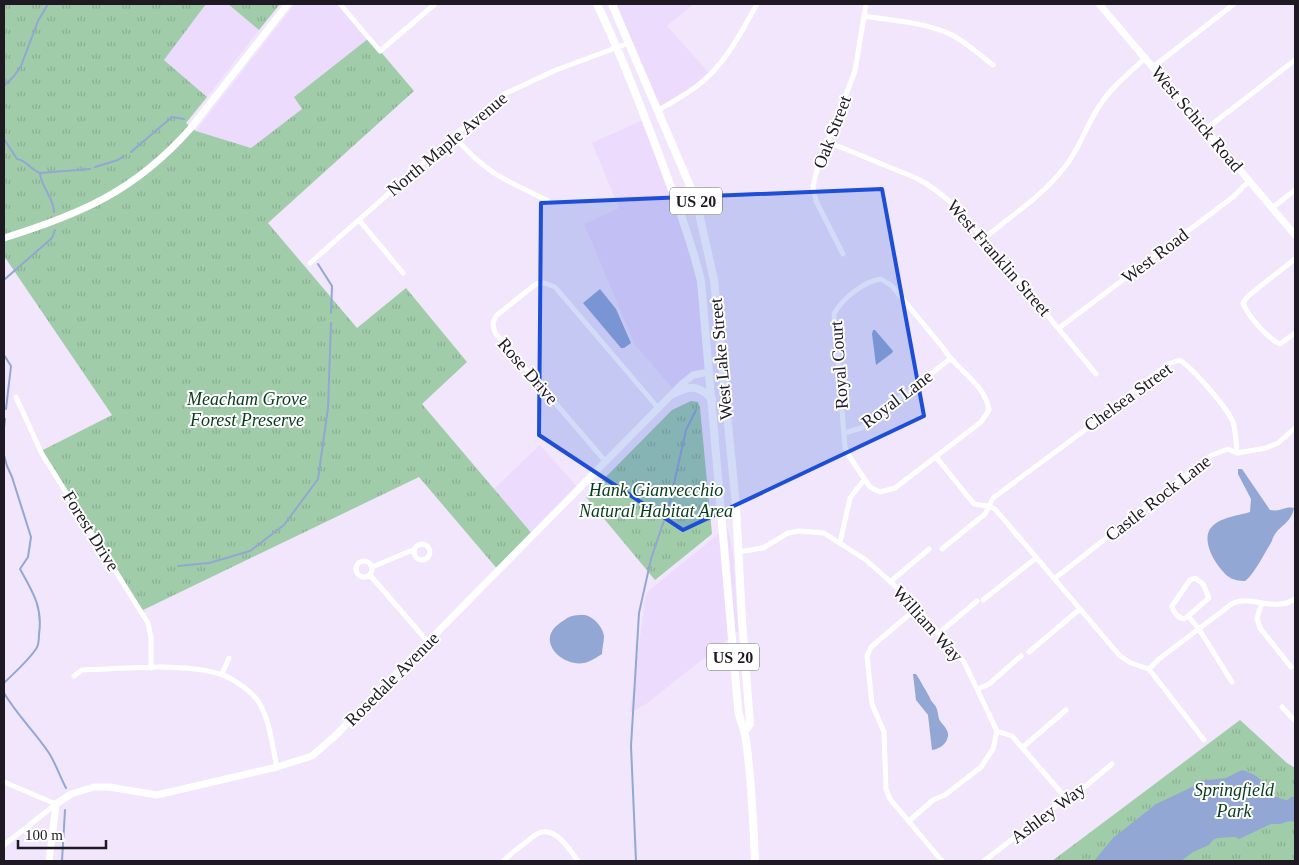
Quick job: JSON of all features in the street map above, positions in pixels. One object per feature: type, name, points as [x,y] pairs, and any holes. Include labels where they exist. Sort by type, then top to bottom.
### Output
[{"type":"main road","name":"West Lake Street","points":[[597,4],[617,47],[684,220],[694,250],[701,281],[739,721],[745,731],[751,777],[755,861]]},
{"type":"main road","name":"West Lake Street","points":[[612,4],[696,200],[714,280],[736,506],[750,724],[745,731]]},
{"type":"main road","points":[[709,372],[722,370]]},
{"type":"main road","points":[[673,394],[688,388],[696,388],[706,393],[712,399]]},
{"type":"street","points":[[4,238],[87,208],[121,190],[149,170],[190,129],[288,4]]},
{"type":"street","points":[[340,4],[380,51],[435,4]]},
{"type":"street","points":[[657,111],[684,95],[711,74],[729,52],[757,4]]},
{"type":"street","name":"Oak Street","points":[[842,254],[818,206],[813,186],[817,170],[855,71],[866,4]]},
{"type":"street","points":[[1153,67],[1234,4]]},
{"type":"street","name":"West Schick Road","points":[[1102,5],[1295,235]]},
{"type":"street","points":[[864,16],[918,25],[944,32],[966,44],[993,65]]},
{"type":"street","name":"North Maple Avenue","points":[[310,263],[494,102],[512,90],[556,70],[629,43]]},
{"type":"street","points":[[983,239],[1035,197],[1063,170],[1077,150],[1091,119],[1102,101],[1145,58]]},
{"type":"street","points":[[1206,129],[1295,60]]},
{"type":"street","points":[[454,136],[468,153],[490,171],[547,200]]},
{"type":"street","name":"West Franklin Street","points":[[828,142],[928,184],[945,196],[1059,328],[1096,374]]},
{"type":"street","name":"West Road","points":[[1059,328],[1233,197],[1249,181]]},
{"type":"street","points":[[1272,208],[1295,190]]},
{"type":"street","points":[[359,220],[402,273]]},
{"type":"street","points":[[1295,259],[1248,296],[1244,302],[1246,309],[1271,340],[1280,344],[1295,333]]},
{"type":"street","name":"Royal Court","points":[[844,433],[834,314],[841,303],[866,283],[874,280],[890,283],[944,348],[950,359]]},
{"type":"street","name":"Rose Drive","points":[[606,462],[496,334],[493,320],[497,314],[536,284],[544,283],[555,287],[659,409]]},
{"type":"street","name":"Royal Lane","points":[[950,359],[962,368],[984,394],[988,410],[981,422],[889,491],[880,492],[870,487],[849,456],[845,447],[844,433],[861,428],[950,359]]},
{"type":"street","name":"Chelsea Street","points":[[988,506],[993,498],[1085,430],[1164,366],[1180,360],[1191,369],[1228,412],[1234,429],[1237,453]]},
{"type":"street","name":"Rosedale Avenue","points":[[4,845],[71,794],[94,788],[109,787],[157,795],[277,767],[304,759],[320,750],[673,394],[693,376],[709,372]]},
{"type":"street","name":"Forest Drive","points":[[16,397],[42,454],[148,623],[151,637],[151,668]]},
{"type":"street","name":"Castle Rock Lane","points":[[1054,578],[1212,455],[1228,449],[1237,453],[1266,448],[1275,445],[1295,428]]},
{"type":"street","points":[[936,457],[974,504],[995,509],[1120,656],[1130,663],[1149,669],[1204,740]]},
{"type":"street","points":[[840,543],[850,498],[864,480]]},
{"type":"street","points":[[942,549],[985,514],[988,506]]},
{"type":"street","name":"William Way","points":[[738,552],[763,548],[799,530],[824,533],[866,560],[917,608],[964,662],[997,731]]},
{"type":"street","points":[[372,567],[415,549]]},
{"type":"street","points":[[890,582],[929,549]]},
{"type":"street","points":[[984,600],[1036,558]]},
{"type":"street","points":[[364,561],[369,562],[372,567],[370,575],[365,578],[360,577],[355,567],[358,562],[364,561]]},
{"type":"street","points":[[370,575],[428,642]]},
{"type":"street","points":[[1195,578],[1203,584],[1209,598],[1188,616],[1184,619],[1180,618],[1174,612],[1172,606],[1190,580],[1195,578]]},
{"type":"street","points":[[1149,669],[1159,659],[1233,604],[1246,600],[1280,605],[1295,599]]},
{"type":"street","points":[[939,633],[977,601]]},
{"type":"street","points":[[1262,603],[1257,622],[1291,667]]},
{"type":"street","points":[[917,608],[873,645],[867,656],[872,704],[885,739],[886,789],[890,799],[942,861]]},
{"type":"street","points":[[1029,652],[1080,609]]},
{"type":"street","points":[[1188,616],[1199,629],[1232,682]]},
{"type":"street","points":[[978,689],[989,684],[1021,656]]},
{"type":"street","points":[[222,674],[229,658]]},
{"type":"street","points":[[74,676],[82,670],[151,668],[196,669],[222,674],[252,693],[258,702],[267,725],[277,767]]},
{"type":"street","points":[[1282,707],[1295,721]]},
{"type":"street","points":[[1023,747],[1066,710]]},
{"type":"street","points":[[909,821],[933,800],[945,795],[981,767],[990,755],[997,731],[1012,736],[1066,798]]},
{"type":"street","name":"Ashley Way","points":[[984,861],[1066,798],[1075,795],[1112,764]]},
{"type":"street","points":[[4,782],[56,804],[49,861]]},
{"type":"street","points":[[504,861],[513,852],[541,832],[548,832],[561,839],[578,861]]},
{"type":"highlighted area","points":[[882,189],[924,416],[683,530],[539,435],[541,203]]},
{"type":"shaded area","points":[[206,4],[228,4],[259,30],[207,97],[164,60]]},
{"type":"shaded area","points":[[295,4],[343,4],[371,36],[294,97],[302,109],[251,148],[196,131]]},
{"type":"shaded area","points":[[614,4],[693,4],[667,26],[709,73],[697,84],[658,108]]},
{"type":"shaded area","points":[[643,120],[677,208],[696,269],[708,370],[674,390],[635,345],[584,224],[619,208],[592,143]]},
{"type":"shaded area","points":[[540,445],[578,488],[533,534],[494,489]]},
{"type":"shaded area","points":[[727,527],[733,551],[738,631],[646,704],[630,713],[646,593]]},
{"type":"green space","name":"Meacham Grove Forest Preserve","points":[[4,4],[206,4],[164,60],[207,97],[186,123],[196,131],[251,148],[302,109],[294,97],[369,38],[414,91],[268,223],[357,328],[406,288],[467,362],[422,404],[534,536],[499,571],[419,477],[141,611],[41,451],[112,415],[4,256]]},
{"type":"green space","points":[[228,4],[280,4],[259,30]]},
{"type":"green space","name":"Hank Gianvecchio Natural Habitat Area","points":[[691,401],[698,402],[700,408],[712,534],[655,580],[586,497],[672,410]]},
{"type":"green space","name":"Springfield Park","points":[[1240,720],[1295,768],[1295,861],[1052,861]]},
{"type":"water","points":[[600,289],[616,309],[631,343],[624,348],[621,348],[583,303]]},
{"type":"water","points":[[873,330],[893,351],[876,365],[872,334]]},
{"type":"water","points":[[1238,469],[1242,469],[1270,510],[1294,508],[1290,518],[1274,536],[1256,569],[1245,581],[1232,579],[1220,568],[1212,555],[1208,541],[1210,529],[1218,522],[1250,512],[1251,499],[1238,474]]},
{"type":"water","points":[[584,615],[594,620],[602,629],[604,636],[602,654],[584,663],[567,661],[554,651],[550,637],[553,630],[566,619]]},
{"type":"water","points":[[913,674],[916,674],[947,731],[946,741],[942,746],[932,750],[928,715],[916,700]]},
{"type":"water","points":[[1242,770],[1256,776],[1278,797],[1288,800],[1291,797],[1295,797],[1295,822],[1271,824],[1239,839],[1235,837],[1217,838],[1209,845],[1193,852],[1181,861],[1094,861],[1113,838],[1156,804],[1192,787],[1199,781],[1226,778]]},
{"type":"waterway","points":[[4,86],[21,66],[38,21],[48,4]]},
{"type":"waterway","points":[[131,152],[172,117],[184,119]]},
{"type":"waterway","points":[[4,139],[17,159],[40,173],[90,169]]},
{"type":"waterway","points":[[95,167],[118,160],[124,156]]},
{"type":"waterway","points":[[40,173],[54,212]]},
{"type":"waterway","points":[[5,279],[52,238],[55,230]]},
{"type":"waterway","points":[[318,264],[332,286],[331,313]]},
{"type":"waterway","points":[[178,566],[209,563],[250,551],[284,525],[318,479],[328,408],[331,323]]},
{"type":"waterway","points":[[4,355],[11,366],[6,409]]},
{"type":"waterway","points":[[636,861],[631,746],[639,613],[651,559],[669,506],[686,430],[696,410]]},
{"type":"waterway","points":[[4,428],[5,419]]},
{"type":"waterway","points":[[4,455],[31,537],[28,557],[20,569],[36,600],[40,616],[39,642],[37,647],[25,663],[4,683]]},
{"type":"waterway","points":[[4,693],[49,753],[66,788]]},
{"type":"waterway","points":[[62,861],[65,810]]}]
